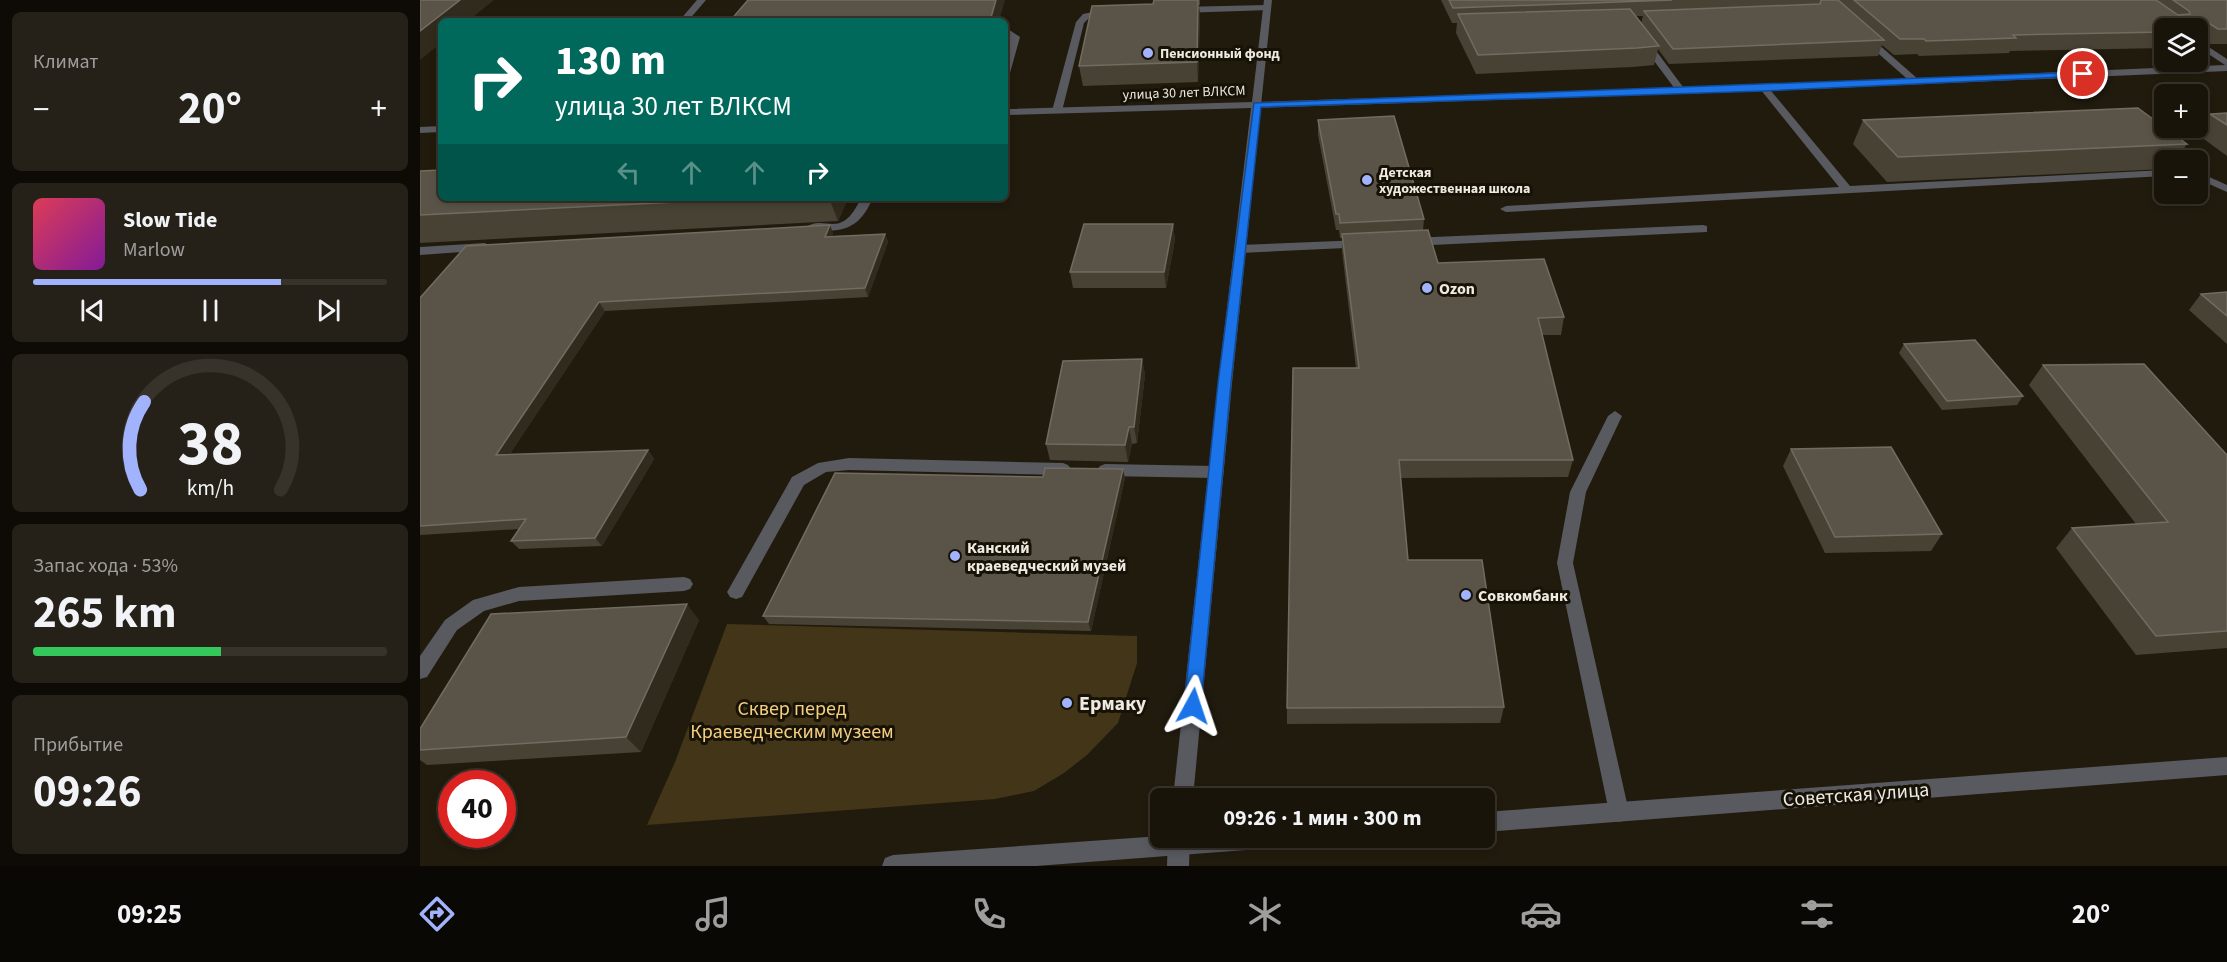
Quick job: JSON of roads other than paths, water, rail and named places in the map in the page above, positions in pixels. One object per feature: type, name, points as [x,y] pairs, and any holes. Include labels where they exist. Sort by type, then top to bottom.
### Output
[{"type":"street","points":[[686,18],[702,0]]},
{"type":"street","points":[[1169,11],[1267,4],[1215,472],[1184,788]]},
{"type":"street","points":[[1057,111],[1080,22],[1086,16],[1098,13],[1122,12]]},
{"type":"street","points":[[1637,30],[1681,91]]},
{"type":"street","points":[[1856,30],[1916,82]]},
{"type":"street","points":[[1008,32],[1016,37],[1008,63]]},
{"type":"street","points":[[2208,50],[2227,63]]},
{"type":"street","name":"улица 30 лет ВЛКСМ","points":[[1008,112],[1681,91],[2227,68]]},
{"type":"street","points":[[1764,88],[1847,190]]},
{"type":"street","points":[[420,130],[438,129]]},
{"type":"street","points":[[1506,209],[2154,174]]},
{"type":"street","points":[[2208,180],[2227,189]]},
{"type":"street","points":[[793,230],[846,226],[859,218],[866,201]]},
{"type":"street","points":[[1394,242],[1703,229]]},
{"type":"street","points":[[1240,249],[1370,244]]},
{"type":"street","points":[[420,251],[501,246]]},
{"type":"street","points":[[1615,417],[1578,492],[1565,563],[1619,812]]},
{"type":"street","points":[[736,592],[798,481],[823,467],[849,464],[1215,472]]},
{"type":"street","points":[[420,671],[451,625],[479,605],[519,594],[684,584]]},
{"type":"street","name":"Советская улица","points":[[1495,821],[2227,766]]},
{"type":"street","points":[[893,866],[1178,849]]},
{"type":"place","name":"Пенсионный фонд","points":[[1148,53]]},
{"type":"place","name":"Детская художественная школа","points":[[1367,180]]},
{"type":"place","name":"Ozon","points":[[1427,288]]},
{"type":"place","name":"Канский краеведческий музей","points":[[955,556]]},
{"type":"place","name":"Совкомбанк","points":[[1466,595]]},
{"type":"place","name":"Ермаку","points":[[1067,703]]},
{"type":"park label","name":"Сквер перед Краеведческим музеем","points":[[792,720]]}]
